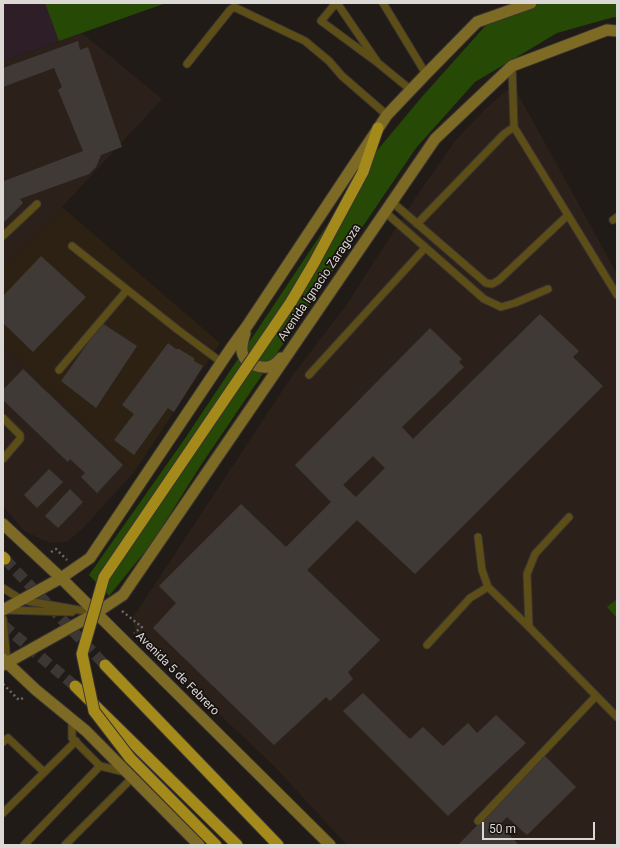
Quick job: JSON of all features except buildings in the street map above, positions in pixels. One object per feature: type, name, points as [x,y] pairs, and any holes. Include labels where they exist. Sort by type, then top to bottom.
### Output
[{"type":"highway","points":[[216,845],[130,758],[94,711],[82,654],[104,577],[291,302],[314,263],[363,172],[378,128]]},
{"type":"highway","points":[[105,664],[278,845]]},
{"type":"highway","points":[[75,686],[237,845]]},
{"type":"main road","points":[[3,610],[61,578],[90,558],[221,362],[247,326],[387,115],[477,22],[531,3]]},
{"type":"main road","name":"Avenida Ignacio Zaragoza","points":[[4,662],[96,613],[123,595],[435,139],[512,66],[607,30],[617,31]]},
{"type":"main road","points":[[247,326],[242,348],[243,356],[246,360],[256,366],[269,367],[276,363],[296,342]]},
{"type":"main road","name":"Avenida 5 de Febrero","points":[[3,524],[61,578],[330,845]]},
{"type":"main road","points":[[4,662],[86,732],[199,845]]},
{"type":"lane","points":[[378,63],[337,3],[321,21],[378,63],[411,90]]},
{"type":"lane","points":[[383,3],[426,74]]},
{"type":"lane","points":[[187,64],[234,7],[305,41],[329,61],[342,76],[387,115]]},
{"type":"lane","points":[[512,66],[514,127],[617,295]]},
{"type":"lane","points":[[417,224],[504,134],[514,127]]},
{"type":"lane","points":[[392,202],[486,283],[492,284],[499,280],[568,216]]},
{"type":"lane","points":[[3,236],[37,204]]},
{"type":"lane","points":[[385,212],[484,299],[501,307],[515,303],[548,289]]},
{"type":"lane","points":[[72,246],[221,362]]},
{"type":"lane","points":[[309,375],[425,248]]},
{"type":"lane","points":[[60,370],[127,290]]},
{"type":"lane","points":[[3,418],[20,434],[20,439],[3,459]]},
{"type":"lane","points":[[529,627],[527,574],[535,554],[569,517]]},
{"type":"lane","points":[[478,537],[482,570],[488,587],[617,717]]},
{"type":"lane","points":[[427,645],[470,598],[488,587]]},
{"type":"lane","points":[[3,588],[22,600],[96,613]]},
{"type":"lane","points":[[3,610],[96,613]]},
{"type":"lane","points":[[3,619],[4,662]]},
{"type":"lane","points":[[478,821],[596,696]]},
{"type":"lane","points":[[65,845],[128,775],[100,766],[72,738],[72,720]]},
{"type":"lane","points":[[5,738],[44,772]]},
{"type":"lane","points":[[3,813],[76,741]]},
{"type":"lane","points":[[24,845],[100,766]]},
{"type":"shaded area","points":[[3,3],[166,3],[3,61]]},
{"type":"shaded area","points":[[82,33],[162,99],[62,207],[3,267],[3,61]]},
{"type":"shaded area","points":[[513,85],[617,274],[617,845],[347,845],[274,766],[137,636],[132,619],[292,376],[345,307],[414,200],[455,141],[483,111]]},
{"type":"shaded area","points":[[62,207],[220,343],[134,472],[3,344],[3,267]]},
{"type":"shaded area","points":[[3,344],[134,472],[83,528],[67,542],[50,543],[24,531],[3,506]]},
{"type":"green space","points":[[45,3],[166,3],[59,41]]},
{"type":"green space","points":[[540,3],[617,3],[617,18],[614,17],[557,33],[475,82],[416,148],[201,465],[152,543],[109,596],[89,575],[186,437],[375,153],[421,98],[486,25]]},
{"type":"green space","points":[[617,599],[617,618],[607,607]]},
{"type":"tunnel","points":[[5,559],[105,665]]},
{"type":"tunnel","points":[[3,625],[75,686]]}]
